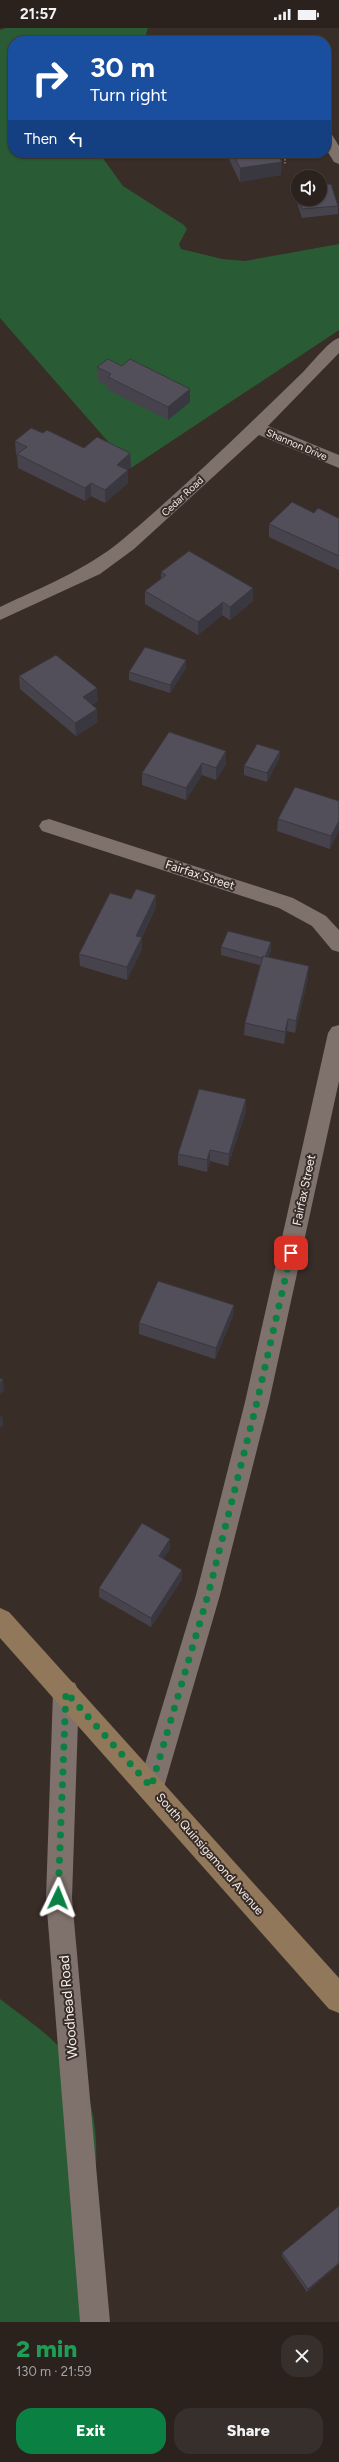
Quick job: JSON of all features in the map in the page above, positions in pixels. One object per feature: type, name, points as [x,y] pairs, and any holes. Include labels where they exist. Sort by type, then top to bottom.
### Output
[{"type":"main road","name":"South Quinsigamond Avenue","points":[[0,1620],[151,1787],[259,1911],[339,1999]]},
{"type":"street","points":[[331,145],[339,159]]},
{"type":"street","name":"Cedar Road","points":[[0,614],[94,570],[122,550],[256,427],[321,364],[339,343]]},
{"type":"street","name":"Shannon Drive","points":[[256,427],[339,462]]},
{"type":"street","name":"Fairfax Street","points":[[50,826],[286,903],[319,921],[339,944]]},
{"type":"street","name":"Fairfax Street","points":[[151,1787],[208,1595],[257,1402],[339,1033]]},
{"type":"street","name":"Woodhead Road","points":[[66,1692],[58,1898],[96,2322]]},
{"type":"path","points":[[285,158],[285,165]]},
{"type":"green space","points":[[6,28],[148,28],[146,34],[147,36],[8,36],[8,158],[103,158],[123,186],[184,225],[187,229],[179,244],[181,249],[222,259],[245,261],[339,244],[339,330],[131,468],[0,318],[0,30]]},
{"type":"green space","points":[[0,1999],[35,2026],[60,2048],[79,2075],[88,2094],[96,2136],[96,2179],[84,2322],[0,2322]]},
{"type":"building","points":[[235,158],[280,158],[282,162],[240,168]]},
{"type":"building","points":[[327,184],[331,184],[338,206],[302,209],[301,206],[327,206]]},
{"type":"building","points":[[108,359],[122,366],[130,359],[190,389],[168,407],[108,377],[111,374],[97,367]]},
{"type":"building","points":[[31,428],[43,433],[47,430],[84,448],[97,437],[130,453],[117,465],[128,470],[105,490],[91,483],[85,488],[17,454],[27,447],[15,441]]},
{"type":"building","points":[[292,502],[314,513],[318,508],[338,518],[339,517],[339,556],[269,524]]},
{"type":"building","points":[[189,551],[253,588],[230,607],[223,602],[198,622],[145,591],[166,575],[161,572]]},
{"type":"building","points":[[145,647],[186,660],[170,685],[129,672]]},
{"type":"building","points":[[56,655],[97,688],[83,697],[97,709],[75,723],[19,676]]},
{"type":"building","points":[[169,732],[226,751],[216,768],[202,763],[186,788],[142,773]]},
{"type":"building","points":[[257,744],[280,751],[267,773],[244,766]]},
{"type":"building","points":[[295,787],[339,801],[339,821],[331,836],[278,819]]},
{"type":"building","points":[[136,889],[156,895],[136,936],[142,937],[127,967],[79,954],[110,893],[131,899]]},
{"type":"building","points":[[228,931],[271,942],[265,957],[263,956],[262,958],[221,947]]},
{"type":"building","points":[[263,956],[309,966],[296,1021],[288,1019],[285,1032],[245,1023]]},
{"type":"building","points":[[199,1089],[246,1099],[229,1154],[210,1150],[207,1160],[178,1154]]},
{"type":"building","points":[[158,1281],[234,1305],[216,1348],[139,1323]]},
{"type":"building","points":[[142,1523],[170,1539],[159,1556],[182,1570],[151,1618],[99,1588]]},
{"type":"building","points":[[339,2206],[339,2263],[308,2289],[282,2253]]},
{"type":"route","points":[[58,1898],[66,1692],[151,1787],[208,1595],[248,1432],[257,1402],[291,1253]]}]
